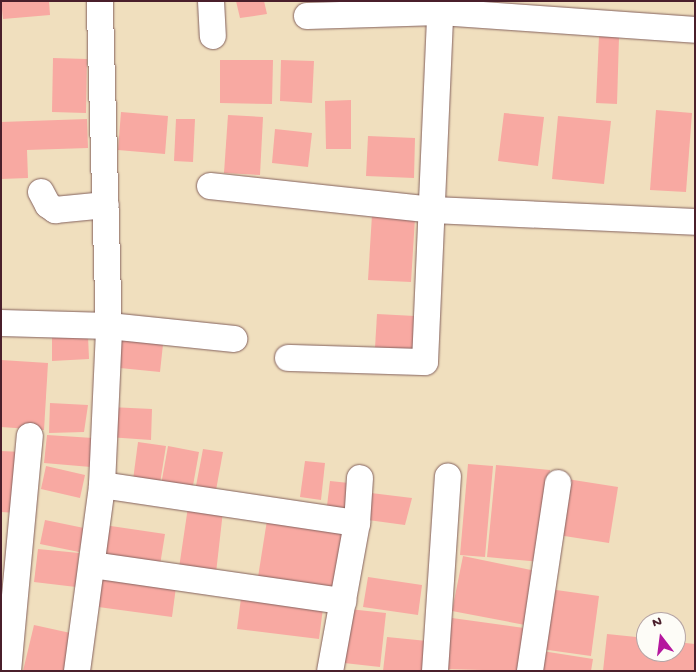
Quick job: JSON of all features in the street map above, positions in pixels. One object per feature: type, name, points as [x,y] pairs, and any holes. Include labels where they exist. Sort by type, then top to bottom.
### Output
[{"type":"street","points":[[77,671],[102,485],[108,326],[100,1]]},
{"type":"street","points":[[211,1],[213,36]]},
{"type":"street","points":[[288,358],[425,362],[441,7]]},
{"type":"street","points":[[307,16],[441,7],[695,30]]},
{"type":"street","points":[[210,186],[433,210],[695,222]]},
{"type":"street","points":[[41,192],[48,205],[55,210],[106,205]]},
{"type":"street","points":[[1,323],[108,326],[234,339]]},
{"type":"street","points":[[8,671],[30,436]]},
{"type":"street","points":[[435,671],[448,476]]},
{"type":"street","points":[[330,671],[357,522],[360,478]]},
{"type":"street","points":[[530,671],[558,483]]},
{"type":"street","points":[[102,485],[357,522]]},
{"type":"street","points":[[92,565],[343,601]]},
{"type":"building","points":[[1,1],[49,1],[50,15],[3,19]]},
{"type":"building","points":[[236,1],[264,1],[267,14],[240,18]]},
{"type":"building","points":[[599,36],[619,37],[617,104],[596,103]]},
{"type":"building","points":[[53,58],[87,59],[86,113],[52,112]]},
{"type":"building","points":[[220,60],[273,60],[272,104],[220,103]]},
{"type":"building","points":[[281,60],[314,61],[312,103],[280,101]]},
{"type":"building","points":[[351,100],[351,149],[326,149],[325,101]]},
{"type":"building","points":[[656,110],[692,113],[686,192],[650,190]]},
{"type":"building","points":[[121,112],[168,116],[165,154],[118,150]]},
{"type":"building","points":[[504,113],[544,117],[538,166],[498,161]]},
{"type":"building","points":[[228,115],[263,117],[260,175],[224,173]]},
{"type":"building","points":[[558,116],[611,121],[604,184],[552,179]]},
{"type":"building","points":[[87,119],[88,148],[27,150],[28,178],[1,179],[1,122]]},
{"type":"building","points":[[176,119],[195,119],[193,162],[174,161]]},
{"type":"building","points":[[275,129],[312,133],[308,167],[272,163]]},
{"type":"building","points":[[368,136],[415,138],[414,178],[366,176]]},
{"type":"building","points":[[372,215],[415,218],[411,282],[368,280]]},
{"type":"building","points":[[377,314],[415,316],[413,350],[375,348]]},
{"type":"building","points":[[113,331],[164,335],[160,372],[110,367]]},
{"type":"building","points":[[52,333],[88,336],[89,359],[52,361]]},
{"type":"building","points":[[1,360],[48,363],[44,430],[1,427]]},
{"type":"building","points":[[50,403],[88,405],[84,432],[49,433]]},
{"type":"building","points":[[110,407],[152,409],[151,440],[108,437]]},
{"type":"building","points":[[47,435],[93,438],[91,467],[44,463]]},
{"type":"building","points":[[138,442],[166,446],[160,483],[133,480]]},
{"type":"building","points":[[168,446],[199,452],[192,491],[161,485]]},
{"type":"building","points":[[203,449],[223,452],[216,490],[196,486]]},
{"type":"building","points":[[1,451],[22,452],[18,513],[1,512]]},
{"type":"building","points":[[305,461],[325,463],[321,500],[300,497]]},
{"type":"building","points":[[468,464],[493,466],[485,557],[460,555]]},
{"type":"building","points":[[496,465],[550,470],[541,562],[487,557]]},
{"type":"building","points":[[46,466],[85,475],[80,498],[41,489]]},
{"type":"building","points":[[567,479],[618,487],[609,543],[558,535]]},
{"type":"building","points":[[330,481],[349,483],[346,508],[327,506]]},
{"type":"building","points":[[371,493],[412,498],[405,525],[368,520]]},
{"type":"building","points":[[188,507],[223,511],[216,573],[179,568]]},
{"type":"building","points":[[268,514],[353,527],[343,590],[258,577]]},
{"type":"building","points":[[45,520],[84,528],[79,552],[40,544]]},
{"type":"building","points":[[104,525],[165,534],[160,565],[99,556]]},
{"type":"building","points":[[38,549],[79,553],[76,587],[34,582]]},
{"type":"building","points":[[463,556],[536,571],[525,625],[452,611]]},
{"type":"building","points":[[95,576],[176,587],[172,617],[91,606]]},
{"type":"building","points":[[368,577],[422,585],[418,615],[363,607]]},
{"type":"building","points":[[549,589],[599,596],[591,656],[541,649]]},
{"type":"building","points":[[241,598],[323,608],[319,639],[237,629]]},
{"type":"building","points":[[349,609],[386,613],[380,667],[344,663]]},
{"type":"building","points":[[452,618],[524,628],[518,671],[445,669]]},
{"type":"building","points":[[34,625],[75,634],[66,671],[23,671]]},
{"type":"building","points":[[607,634],[636,637],[636,662],[686,662],[686,643],[695,644],[695,671],[603,671]]},
{"type":"building","points":[[387,637],[427,641],[423,671],[383,671]]},
{"type":"building","points":[[542,651],[593,659],[591,671],[539,671]]}]
